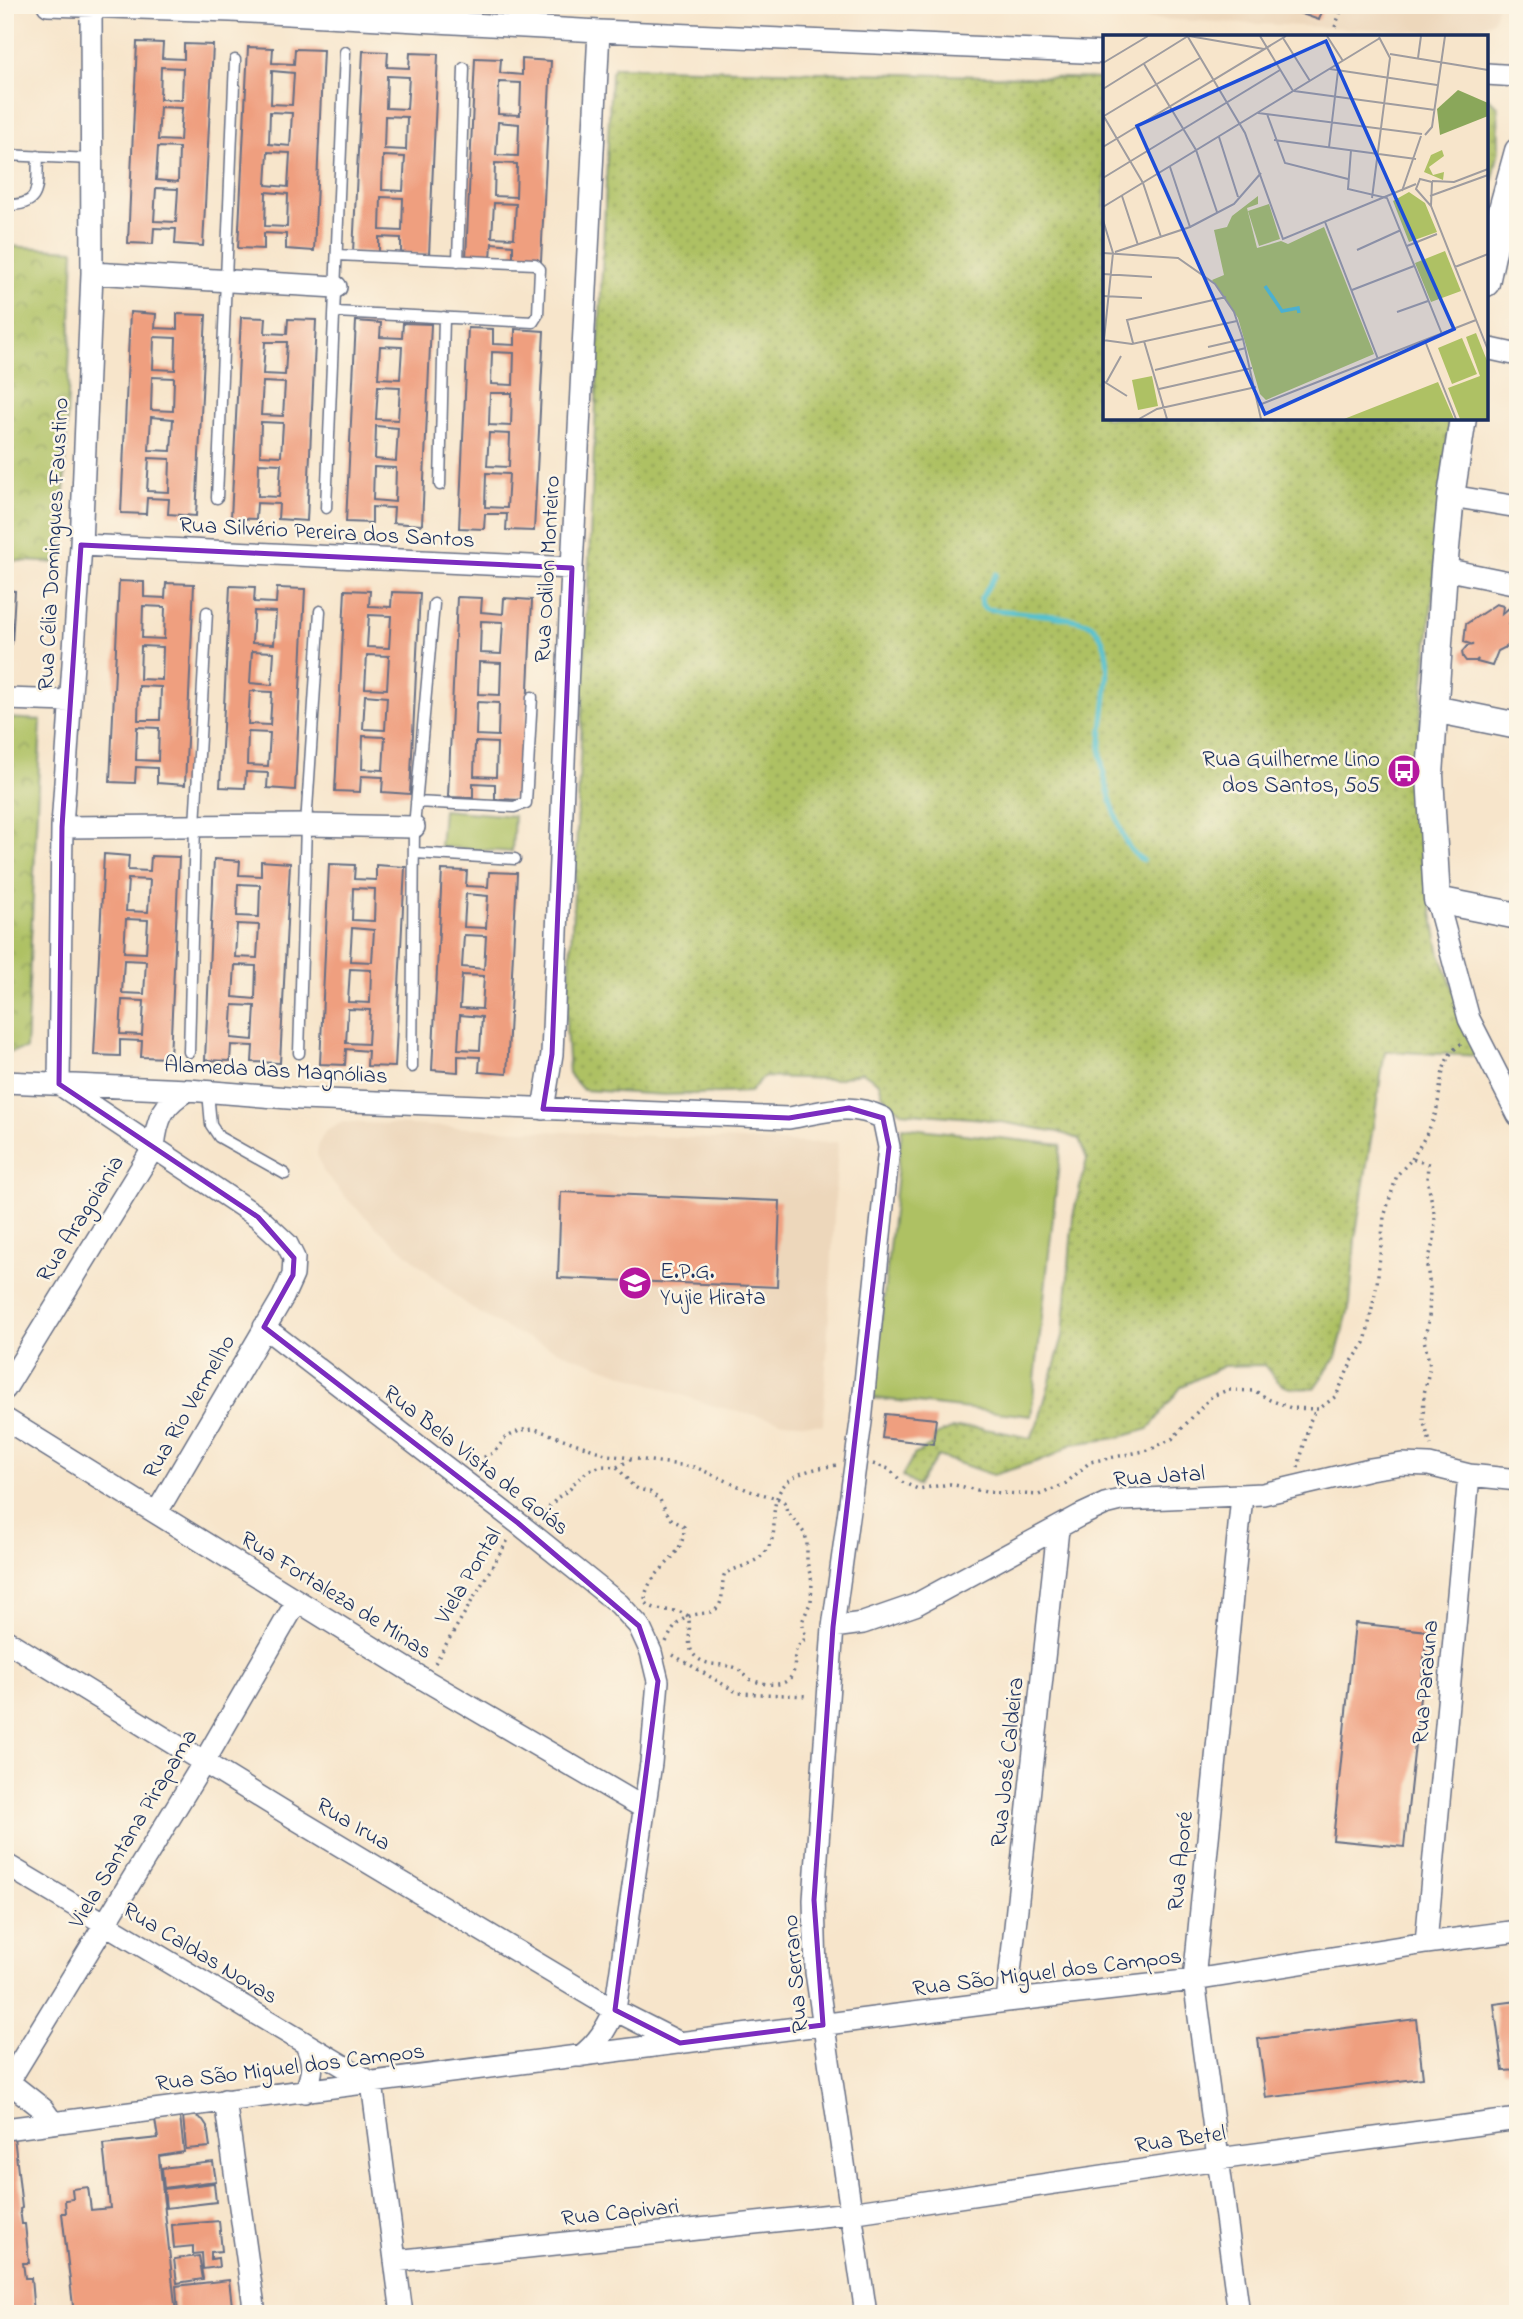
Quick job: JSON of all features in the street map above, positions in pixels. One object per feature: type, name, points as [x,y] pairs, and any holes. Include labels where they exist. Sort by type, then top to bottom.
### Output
[{"type":"street","points":[[48,5],[232,8],[598,32],[1103,53]]},
{"type":"street","name":"Rua Célia Domingues Faustino","points":[[59,1084],[62,827],[80,545],[92,273],[91,7]]},
{"type":"street","name":"Rua Odilon Monteiro","points":[[543,1109],[552,1054],[598,32]]},
{"type":"street","points":[[1488,74],[1518,76]]},
{"type":"street","points":[[1488,277],[1510,210],[1518,151]]},
{"type":"street","points":[[92,273],[336,287]]},
{"type":"street","points":[[1488,348],[1518,355]]},
{"type":"street","points":[[1462,420],[1444,569],[1430,775],[1437,900],[1469,1019],[1518,1115]]},
{"type":"street","points":[[1451,496],[1518,507]]},
{"type":"street","name":"Rua Silvério Pereira dos Santos","points":[[80,545],[572,568]]},
{"type":"street","points":[[1444,569],[1518,584]]},
{"type":"street","points":[[5,699],[70,701]]},
{"type":"street","points":[[1434,709],[1518,726]]},
{"type":"street","points":[[62,827],[414,827]]},
{"type":"street","points":[[1437,900],[1518,916]]},
{"type":"street","name":"Alameda das Magnólias","points":[[5,1083],[198,1091],[301,1099],[789,1118],[849,1108],[866,1110],[883,1118],[889,1147],[856,1463]]},
{"type":"street","points":[[59,1084],[258,1217],[287,1244],[294,1258],[293,1275],[284,1297],[264,1327]]},
{"type":"street","name":"Rua Aragoiania","points":[[5,1389],[154,1147],[161,1115],[171,1100],[198,1091]]},
{"type":"street","name":"Rua Bela Vista de Goiás","points":[[264,1327],[523,1527],[619,1604],[639,1626],[651,1652],[658,1681],[651,1763],[615,2010]]},
{"type":"street","name":"Rua Rio Vermelho","points":[[157,1512],[264,1327]]},
{"type":"street","name":"Rua Fortaleza de Minas","points":[[5,1419],[425,1680],[644,1808]]},
{"type":"street","name":"Rua Serrano","points":[[856,1463],[833,1627],[814,1900],[816,1972],[866,2314]]},
{"type":"street","name":"Rua Jatal","points":[[833,1627],[863,1623],[915,1605],[1079,1516],[1121,1500],[1242,1496],[1291,1488],[1370,1469],[1409,1464],[1429,1465],[1469,1475]]},
{"type":"street","points":[[1469,1475],[1518,1479]]},
{"type":"street","name":"Rua Parauna","points":[[1426,1943],[1469,1475]]},
{"type":"street","name":"Rua Aporé","points":[[1239,2314],[1194,1980],[1242,1496]]},
{"type":"street","name":"Rua José Caldeira","points":[[1007,2001],[1058,1529]]},
{"type":"street","name":"Viela Santana Pirapama","points":[[7,2080],[204,1762],[297,1601]]},
{"type":"street","name":"Rua Irua","points":[[5,1640],[615,2010],[680,2043]]},
{"type":"street","name":"Rua Caldas Novas","points":[[5,1864],[372,2083]]},
{"type":"street","name":"Rua São Miguel dos Campos","points":[[5,2129],[1007,2001],[1194,1980],[1518,1931]]},
{"type":"street","points":[[581,2056],[600,2038],[615,2010]]},
{"type":"street","points":[[304,2043],[313,2067],[305,2092]]},
{"type":"street","points":[[7,2080],[43,2109],[53,2123]]},
{"type":"street","points":[[372,2083],[402,2314]]},
{"type":"street","points":[[225,2100],[255,2314]]},
{"type":"street","name":"Rua Betel","points":[[850,2213],[1218,2159],[1518,2119]]},
{"type":"street","name":"Rua Capivari","points":[[395,2261],[850,2213]]},
{"type":"lane","points":[[326,508],[345,52]]},
{"type":"lane","points":[[216,498],[235,60]]},
{"type":"lane","points":[[458,261],[464,68]]},
{"type":"lane","points":[[5,155],[92,159]]},
{"type":"lane","points":[[5,205],[22,205],[32,200],[36,192],[38,156]]},
{"type":"lane","points":[[335,312],[533,322],[538,314],[540,269],[538,266],[337,255]]},
{"type":"lane","points":[[440,485],[444,317]]},
{"type":"lane","points":[[412,1067],[414,827],[434,604]]},
{"type":"lane","points":[[299,1053],[306,825],[320,611]]},
{"type":"lane","points":[[189,1052],[194,826],[207,612]]},
{"type":"lane","points":[[416,802],[514,807],[526,803],[532,697]]},
{"type":"lane","points":[[415,853],[515,859]]},
{"type":"lane","points":[[198,1091],[211,1125],[219,1137],[285,1174]]},
{"type":"path","points":[[1335,27],[1343,5]]},
{"type":"path","points":[[1291,1488],[1310,1421],[1316,1410],[1336,1396],[1352,1362],[1365,1343],[1377,1283],[1384,1217],[1397,1175],[1412,1159],[1435,1114],[1445,1063],[1456,1048],[1478,1037]]},
{"type":"path","points":[[1412,1159],[1428,1164],[1427,1179],[1435,1217],[1434,1238],[1426,1266],[1430,1287],[1429,1319],[1424,1340],[1430,1366],[1424,1394],[1423,1420],[1431,1441],[1429,1465]]},
{"type":"path","points":[[672,1630],[679,1620],[714,1611],[720,1602],[722,1577],[725,1573],[763,1556],[775,1536],[776,1498],[783,1483],[798,1474],[823,1467],[856,1463],[889,1469],[902,1482],[918,1489],[950,1484],[986,1492],[1039,1495],[1065,1484],[1090,1462],[1149,1450],[1172,1439],[1212,1396],[1228,1390],[1247,1389],[1291,1408],[1316,1410]]},
{"type":"path","points":[[454,1474],[491,1454],[505,1438],[521,1430],[536,1429],[608,1455],[695,1467],[750,1491],[784,1502],[787,1511],[805,1535],[812,1582],[809,1608],[802,1622],[804,1640],[794,1651],[794,1667],[789,1680],[769,1684],[752,1680],[739,1668],[705,1663],[694,1655],[688,1646],[691,1627],[688,1616],[677,1609],[660,1611],[645,1602],[645,1589],[677,1553],[685,1536],[684,1527],[670,1518],[660,1500],[650,1492],[632,1485],[617,1467]]},
{"type":"path","name":"Viela Pontal","points":[[425,1680],[523,1527],[550,1509],[557,1498],[589,1470],[602,1466],[617,1467],[634,1458]]},
{"type":"path","points":[[662,1649],[738,1693],[828,1698]]},
{"type":"highlighted area","points":[[81,545],[572,568],[552,1054],[543,1109],[789,1118],[849,1108],[883,1118],[889,1147],[833,1627],[814,1900],[823,2025],[680,2043],[615,2010],[658,1681],[639,1626],[518,1523],[264,1327],[293,1275],[294,1258],[258,1217],[59,1084],[62,827]]},
{"type":"shaded area","points":[[1030,5],[1497,5],[1494,20],[1467,34],[1030,13]]},
{"type":"shaded area","name":"E.P.G. Yujie Hirata","points":[[343,1122],[806,1143],[838,1142],[823,1425],[785,1422],[710,1405],[564,1353],[511,1331],[479,1313],[376,1227],[323,1171],[317,1154],[319,1143],[326,1130]]},
{"type":"green space","points":[[615,67],[1103,79],[1103,420],[1450,420],[1420,724],[1422,861],[1440,954],[1479,1056],[1385,1051],[1355,1239],[1350,1304],[1336,1357],[1314,1388],[1285,1386],[1275,1379],[1264,1365],[1223,1366],[1182,1386],[1149,1429],[1117,1438],[1072,1444],[1051,1457],[993,1475],[938,1456],[917,1486],[902,1476],[914,1455],[933,1444],[934,1436],[945,1431],[981,1428],[1031,1438],[1039,1420],[1063,1336],[1073,1216],[1087,1159],[1079,1139],[1058,1132],[983,1119],[901,1112],[883,1096],[879,1083],[862,1072],[837,1079],[763,1077],[750,1092],[665,1095],[583,1090],[569,1074],[566,1028],[611,72]]},
{"type":"green space","points":[[1488,98],[1498,106],[1499,150],[1488,202]]},
{"type":"green space","points":[[5,246],[74,250],[61,563],[5,560]]},
{"type":"green space","points":[[5,718],[41,720],[26,1049],[5,1053]]},
{"type":"green space","points":[[443,810],[514,816],[512,852],[440,847]]},
{"type":"green space","points":[[902,1127],[1061,1145],[1031,1416],[873,1398]]},
{"type":"building","points":[[1276,5],[1324,5],[1319,20]]},
{"type":"building","points":[[137,42],[163,43],[162,58],[184,59],[184,44],[213,45],[203,246],[175,244],[176,229],[154,228],[153,244],[128,243]],"holes":[[[161,67],[183,68],[182,100],[160,99]],[[160,107],[182,108],[180,141],[158,140]],[[158,147],[179,148],[178,182],[156,180]],[[156,188],[178,189],[176,222],[154,221]]]},
{"type":"building","points":[[248,47],[273,48],[272,63],[294,64],[295,49],[323,50],[314,251],[286,249],[286,234],[264,233],[264,249],[238,248]],"holes":[[[272,71],[294,73],[292,105],[271,104]],[[270,112],[292,113],[290,146],[269,144]],[[268,152],[290,153],[288,187],[266,185]],[[266,192],[288,194],[287,227],[265,226]]]},
{"type":"building","points":[[363,51],[388,52],[387,67],[409,68],[410,53],[438,54],[429,255],[401,253],[401,238],[379,237],[379,253],[353,252]],"holes":[[[387,76],[409,77],[407,109],[386,108]],[[385,116],[407,117],[406,150],[384,149]],[[383,156],[405,157],[403,191],[382,190]],[[381,197],[403,198],[402,231],[380,230]]]},
{"type":"building","points":[[475,58],[501,59],[500,73],[522,75],[522,59],[551,61],[541,261],[513,260],[513,245],[492,243],[491,260],[466,258]],"holes":[[[499,82],[521,83],[520,115],[498,114]],[[498,122],[519,124],[518,156],[496,155]],[[495,163],[517,164],[516,197],[494,196]],[[494,203],[516,204],[514,238],[492,237]]]},
{"type":"building","points":[[130,312],[156,314],[155,328],[177,329],[177,314],[206,315],[196,516],[168,514],[169,499],[147,498],[146,514],[121,513]],"holes":[[[154,337],[176,338],[175,370],[153,369]],[[152,377],[174,378],[173,411],[151,410]],[[151,417],[173,419],[171,451],[149,450]],[[149,458],[170,459],[169,492],[147,491]]]},
{"type":"building","points":[[241,317],[266,318],[265,333],[287,334],[288,319],[316,320],[307,521],[278,519],[279,504],[257,503],[256,519],[231,518]],"holes":[[[265,342],[287,342],[285,375],[263,374]],[[263,382],[285,383],[283,416],[261,415]],[[261,422],[283,423],[281,456],[260,455]],[[259,463],[281,464],[279,497],[258,496]]]},
{"type":"building","points":[[356,321],[381,323],[380,337],[402,338],[403,323],[431,324],[422,525],[393,523],[394,508],[372,507],[372,523],[346,522]],"holes":[[[380,346],[402,347],[400,379],[378,378]],[[378,386],[400,387],[398,420],[376,419]],[[376,426],[398,428],[396,461],[375,459]],[[374,467],[396,468],[395,502],[373,500]]]},
{"type":"building","points":[[468,328],[493,329],[493,344],[515,345],[515,329],[544,331],[534,531],[506,530],[507,514],[485,514],[484,529],[459,528]],"holes":[[[492,352],[514,353],[513,385],[491,384]],[[490,393],[512,393],[511,426],[489,425]],[[489,433],[510,434],[509,467],[487,466]],[[486,473],[509,474],[507,508],[485,507]]]},
{"type":"building","points":[[119,581],[144,582],[144,597],[165,598],[166,583],[194,584],[185,785],[157,783],[157,768],[136,767],[135,783],[110,782]],"holes":[[[143,606],[165,607],[164,639],[142,638]],[[141,646],[163,647],[162,680],[140,679]],[[139,686],[161,687],[160,720],[138,720]],[[137,727],[159,728],[158,761],[136,760]]]},
{"type":"building","points":[[230,586],[255,587],[254,602],[276,603],[277,588],[305,589],[295,790],[267,788],[268,773],[246,772],[245,788],[220,787]],"holes":[[[254,611],[276,612],[274,644],[252,643]],[[252,651],[274,652],[272,685],[250,683]],[[250,691],[272,692],[270,725],[248,724]],[[248,732],[270,733],[268,766],[247,765]]]},
{"type":"building","points":[[5,590],[15,591],[12,644],[5,644]]},
{"type":"building","points":[[345,590],[370,591],[369,606],[391,607],[392,592],[420,593],[410,794],[382,792],[383,777],[361,776],[360,792],[335,791]],"holes":[[[369,615],[391,616],[389,648],[367,647]],[[367,655],[389,656],[387,689],[365,688]],[[365,695],[387,697],[385,730],[363,729]],[[363,736],[385,737],[383,770],[362,769]]]},
{"type":"building","points":[[457,597],[482,598],[481,612],[503,614],[504,598],[532,600],[523,800],[495,799],[495,784],[473,783],[473,798],[448,797]],"holes":[[[481,621],[503,622],[501,654],[480,653]],[[479,662],[501,663],[500,695],[478,694]],[[477,702],[499,703],[498,736],[476,735]],[[475,742],[497,743],[496,777],[474,776]]]},
{"type":"building","points":[[1496,604],[1503,606],[1502,614],[1509,608],[1516,612],[1517,619],[1510,624],[1518,625],[1518,641],[1498,651],[1492,666],[1477,662],[1478,659],[1466,661],[1462,652],[1467,646],[1473,645],[1464,642],[1466,624]]},
{"type":"building","points":[[104,854],[129,856],[128,870],[150,871],[151,856],[179,857],[170,1058],[141,1057],[142,1041],[120,1040],[120,1056],[94,1055]],"holes":[[[128,879],[150,880],[148,912],[126,911]],[[126,919],[148,920],[146,953],[124,952]],[[124,960],[146,961],[144,994],[122,993]],[[122,1000],[144,1001],[142,1035],[120,1034]]]},
{"type":"building","points":[[214,859],[240,861],[239,875],[261,876],[261,861],[290,863],[280,1063],[252,1062],[253,1046],[231,1045],[230,1061],[205,1060]],"holes":[[[238,884],[260,885],[259,917],[237,916]],[[237,924],[259,925],[257,958],[235,957]],[[235,965],[256,966],[255,999],[233,997]],[[233,1005],[255,1006],[253,1040],[231,1038]]]},
{"type":"building","points":[[329,864],[355,865],[354,879],[376,880],[376,865],[405,867],[395,1067],[367,1066],[368,1051],[346,1049],[345,1065],[320,1064]],"holes":[[[353,888],[375,889],[374,921],[352,920]],[[352,928],[374,930],[372,962],[350,961]],[[350,969],[371,970],[370,1003],[348,1002]],[[348,1009],[370,1010],[368,1044],[346,1043]]]},
{"type":"building","points":[[442,870],[467,871],[466,886],[488,887],[489,872],[517,873],[507,1074],[479,1072],[480,1057],[458,1056],[458,1072],[432,1070]],"holes":[[[466,894],[488,896],[486,928],[464,927]],[[464,935],[486,936],[484,969],[462,967]],[[462,975],[484,976],[482,1009],[460,1008]],[[460,1015],[482,1017],[480,1050],[458,1049]]]},
{"type":"building","points":[[561,1192],[780,1201],[777,1287],[558,1278]]},
{"type":"building","points":[[885,1414],[936,1419],[933,1444],[882,1438]]},
{"type":"building","points":[[1355,1623],[1427,1631],[1404,1847],[1333,1840]]},
{"type":"building","points":[[1518,2001],[1518,2070],[1503,2071],[1494,2004]]},
{"type":"building","points":[[1416,2019],[1423,2078],[1266,2098],[1258,2039]]},
{"type":"building","points":[[194,2115],[207,2126],[210,2147],[186,2149],[183,2116]]},
{"type":"building","points":[[180,2117],[184,2152],[159,2156],[176,2314],[74,2314],[62,2213],[66,2213],[65,2200],[73,2199],[72,2189],[88,2187],[91,2210],[110,2208],[103,2144],[158,2138],[155,2120]]},
{"type":"building","points":[[14,2136],[20,2209],[22,2224],[25,2224],[29,2263],[23,2263],[25,2278],[31,2278],[34,2314],[5,2314],[5,2137]]},
{"type":"building","points":[[213,2162],[216,2181],[164,2188],[162,2168]]},
{"type":"building","points":[[214,2183],[216,2202],[166,2208],[164,2189]]},
{"type":"building","points":[[219,2221],[222,2251],[211,2252],[211,2259],[218,2258],[219,2267],[203,2269],[202,2253],[193,2254],[193,2246],[174,2248],[172,2225]]},
{"type":"building","points":[[199,2256],[203,2279],[177,2283],[174,2259]]},
{"type":"building","points":[[229,2280],[233,2314],[178,2314],[176,2286]]},
{"type":"waterway","points":[[996,574],[981,598],[982,606],[987,609],[1042,614],[1085,622],[1101,637],[1108,668],[1101,740],[1103,771],[1124,838],[1133,853],[1143,860]]},
{"type":"place","name":"Rua Guilherme Lino dos Santos, 505","points":[[1404,771]]},
{"type":"place","name":"E.P.G. Yujie Hirata","points":[[635,1283]]}]
